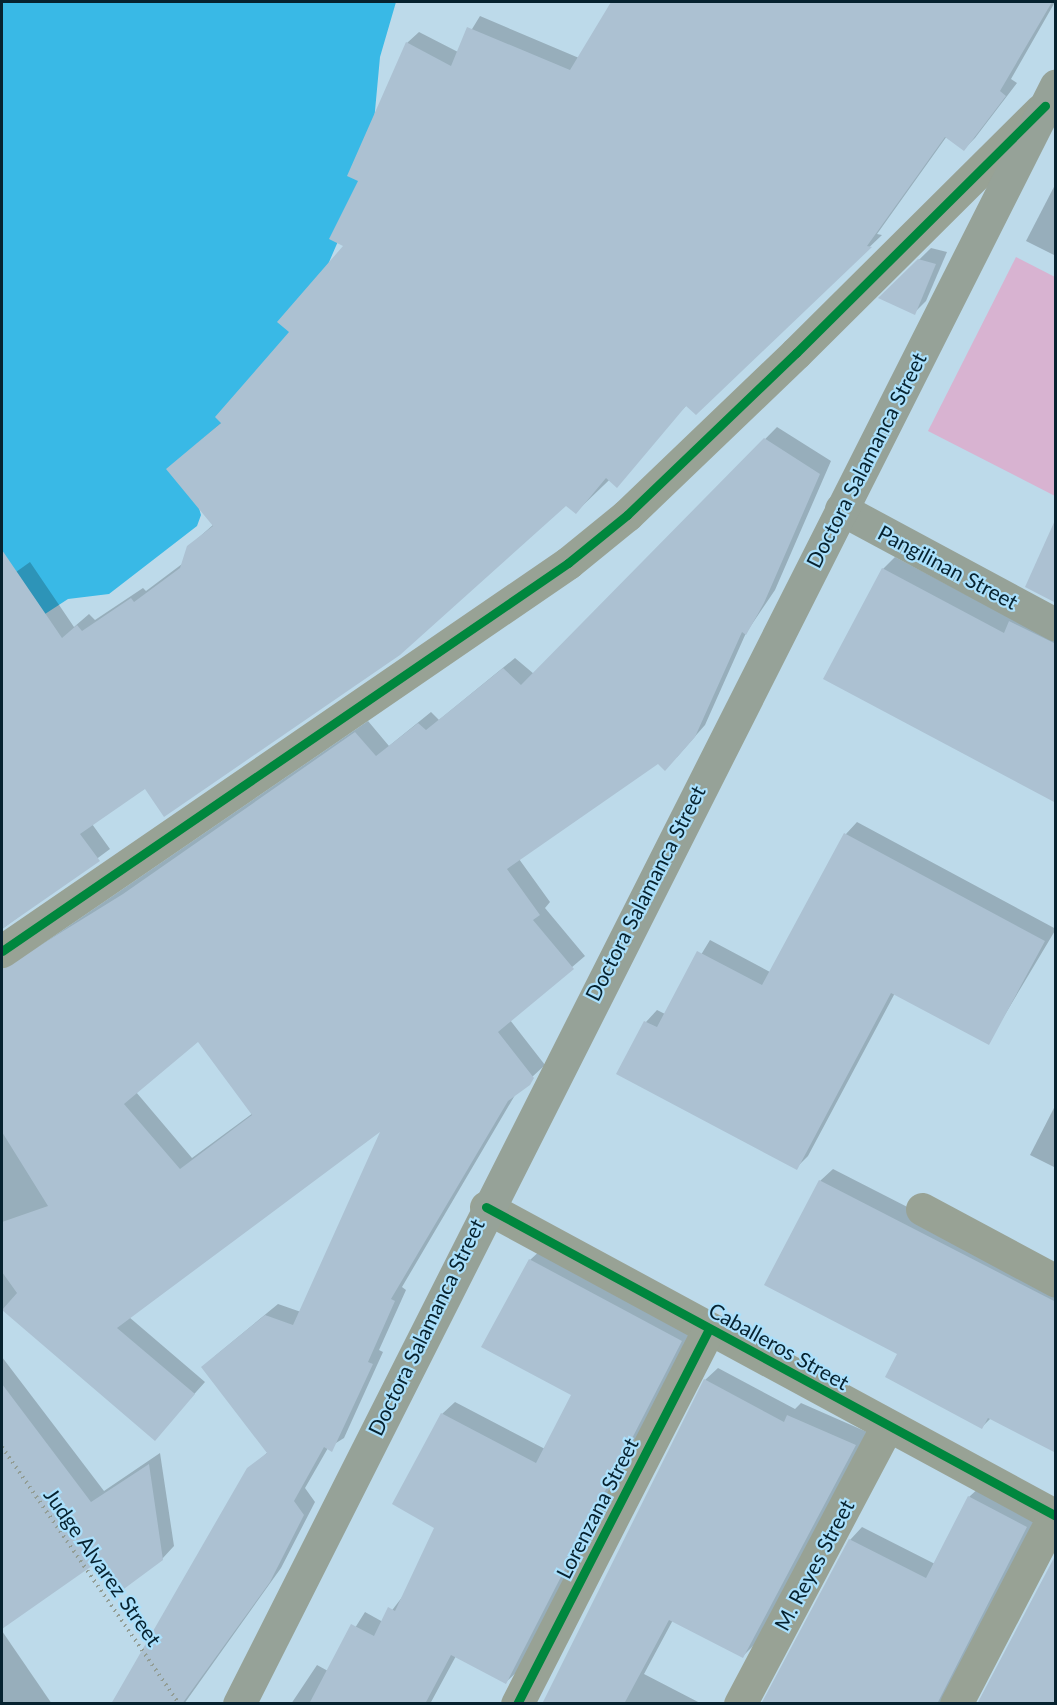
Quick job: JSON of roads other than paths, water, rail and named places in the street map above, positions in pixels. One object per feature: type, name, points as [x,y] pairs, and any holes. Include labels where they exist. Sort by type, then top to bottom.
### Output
[{"type":"main road","name":"Doctora Salamanca Street","points":[[239,1704],[486,1207],[1050,95]]},
{"type":"main road","name":"Pangilinan Street","points":[[841,509],[1056,625]]},
{"type":"street","points":[[2,951],[568,563],[627,515],[779,369],[1050,95]]},
{"type":"street","name":"Caballeros Street","points":[[486,1207],[1055,1516]]},
{"type":"street","points":[[922,1209],[1056,1281]]},
{"type":"street","name":"Lorenzana Street","points":[[517,1704],[709,1329]]},
{"type":"street","name":"M. Reyes Street","points":[[740,1704],[887,1426]]},
{"type":"street","points":[[956,1704],[1055,1516]]},
{"type":"water","points":[[2,2],[396,2],[380,57],[372,143],[339,239],[317,290],[196,498],[201,515],[197,526],[109,594],[68,599],[2,642]]}]
